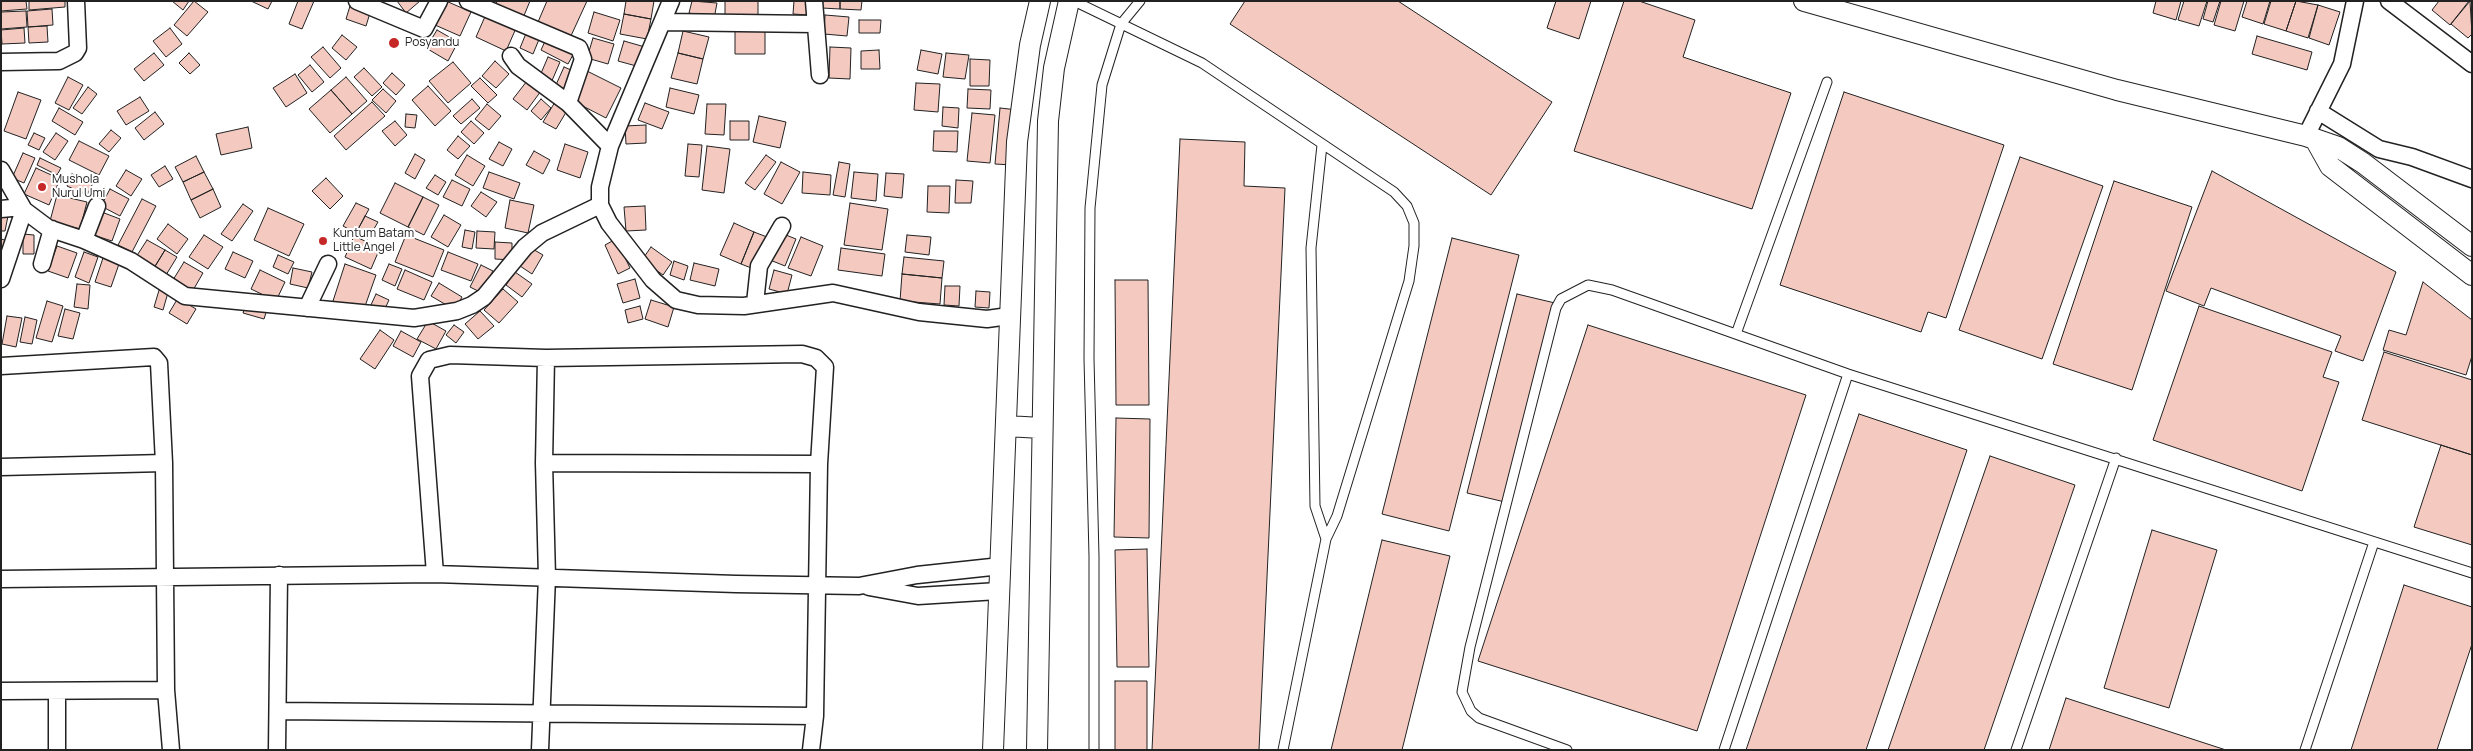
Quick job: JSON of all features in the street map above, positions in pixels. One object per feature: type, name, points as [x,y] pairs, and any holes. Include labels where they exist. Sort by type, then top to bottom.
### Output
[{"type":"street","points":[[1,62],[59,61],[75,53],[78,48],[76,1]]},
{"type":"street","points":[[357,1],[424,30],[439,1]]},
{"type":"street","points":[[468,1],[579,48],[583,59],[568,103]]},
{"type":"street","points":[[671,1],[664,22],[610,146],[600,187],[600,205],[609,223],[644,269],[676,300],[721,307],[744,306],[833,293],[919,312],[987,319],[1009,316]]},
{"type":"street","points":[[814,1],[814,24],[820,75]]},
{"type":"street","points":[[993,750],[1017,142],[1030,45],[1040,1]]},
{"type":"street","points":[[1037,750],[1042,428],[1047,286],[1048,120],[1054,68],[1069,1]]},
{"type":"street","points":[[1804,1],[2117,90],[2338,147],[2363,163],[2472,246]]},
{"type":"street","points":[[2355,1],[2342,64],[2318,111],[2311,139],[2330,166],[2472,275]]},
{"type":"street","points":[[2389,1],[2472,64]]},
{"type":"street","points":[[664,22],[814,24]]},
{"type":"street","points":[[511,56],[518,66],[568,103],[610,146]]},
{"type":"street","points":[[2318,111],[2379,149],[2412,156],[2472,179]]},
{"type":"street","points":[[3,177],[23,208],[52,229],[84,240],[144,269],[185,296],[414,318],[457,311],[484,297],[525,247],[542,233],[600,205]]},
{"type":"street","points":[[84,240],[97,206]]},
{"type":"street","points":[[1,209],[23,208]]},
{"type":"street","points":[[1,279],[23,208]]},
{"type":"street","points":[[755,303],[759,266],[782,226]]},
{"type":"street","points":[[42,264],[52,229]]},
{"type":"street","points":[[307,308],[328,264]]},
{"type":"street","points":[[434,574],[420,376],[429,360],[450,355],[546,358],[802,354],[816,358],[825,368],[819,464],[815,716],[811,750]]},
{"type":"street","points":[[1,366],[144,358],[157,359],[160,369],[164,463],[166,690],[172,750]]},
{"type":"street","points":[[540,750],[547,577],[544,463],[546,358]]},
{"type":"street","points":[[1007,426],[1042,428]]},
{"type":"street","points":[[1,467],[164,463]]},
{"type":"street","points":[[544,463],[819,464]]},
{"type":"street","points":[[859,586],[917,575],[1001,566]]},
{"type":"street","points":[[1,579],[434,574],[859,586],[918,596],[998,591]]},
{"type":"street","points":[[277,750],[279,711],[279,575]]},
{"type":"street","points":[[1,691],[166,690]]},
{"type":"street","points":[[57,692],[57,750]]},
{"type":"street","points":[[279,711],[815,716]]},
{"type":"lane","points":[[1074,1],[1202,63],[1394,192],[1407,206],[1414,223],[1409,281],[1337,516],[1326,539],[1283,750]]},
{"type":"lane","points":[[1094,750],[1094,556],[1089,359],[1090,208],[1102,85],[1121,24],[1140,1]]},
{"type":"lane","points":[[1736,334],[1827,82]]},
{"type":"lane","points":[[1322,145],[1311,248],[1315,506],[1326,539]]},
{"type":"lane","points":[[1568,750],[1479,718],[1471,711],[1462,692],[1470,646],[1556,308],[1561,299],[1588,285],[1612,290],[1848,374],[2472,573]]},
{"type":"lane","points":[[1724,750],[1848,374]]},
{"type":"lane","points":[[2016,750],[2116,458]]},
{"type":"lane","points":[[2305,750],[2374,542]]},
{"type":"building","points":[[1,1],[26,1],[27,9],[1,11]]},
{"type":"building","points":[[29,1],[65,1],[65,7],[29,10]]},
{"type":"building","points":[[172,1],[189,1],[183,10]]},
{"type":"building","points":[[194,1],[208,12],[187,36],[174,25]]},
{"type":"building","points":[[251,1],[272,1],[268,9]]},
{"type":"building","points":[[298,1],[314,1],[302,29],[289,24]]},
{"type":"building","points":[[397,1],[420,1],[406,13]]},
{"type":"building","points":[[446,1],[471,12],[460,36],[435,25]]},
{"type":"building","points":[[497,1],[530,1],[523,18],[495,6]]},
{"type":"building","points":[[547,1],[587,1],[570,38],[538,22]]},
{"type":"building","points":[[626,1],[654,1],[651,19],[624,14]]},
{"type":"building","points":[[692,1],[717,3],[714,19],[689,13]]},
{"type":"building","points":[[725,1],[758,1],[758,16],[725,17]]},
{"type":"building","points":[[794,1],[809,1],[808,15],[793,14]]},
{"type":"building","points":[[823,1],[840,1],[840,9],[822,8]]},
{"type":"building","points":[[840,1],[862,1],[861,10],[840,9]]},
{"type":"building","points":[[1245,1],[1398,1],[1552,102],[1491,195],[1230,24]]},
{"type":"building","points":[[1556,1],[1591,1],[1579,39],[1547,28]]},
{"type":"building","points":[[1624,1],[1639,1],[1695,20],[1683,57],[1791,93],[1752,209],[1574,151]]},
{"type":"building","points":[[2156,1],[2181,1],[2176,20],[2153,13]]},
{"type":"building","points":[[2184,1],[2207,1],[2199,26],[2178,20]]},
{"type":"building","points":[[2208,1],[2220,1],[2213,22],[2203,19]]},
{"type":"building","points":[[2221,1],[2244,1],[2235,31],[2214,25]]},
{"type":"building","points":[[2247,1],[2270,1],[2263,24],[2242,17]]},
{"type":"building","points":[[2271,1],[2296,1],[2286,31],[2264,24]]},
{"type":"building","points":[[2296,1],[2318,5],[2308,38],[2286,31]]},
{"type":"building","points":[[2439,1],[2469,1],[2450,25],[2432,10]]},
{"type":"building","points":[[2470,1],[2472,34],[2468,38],[2451,24]]},
{"type":"building","points":[[2318,5],[2340,12],[2329,45],[2309,38]]},
{"type":"building","points":[[350,6],[370,13],[366,26],[346,19]]},
{"type":"building","points":[[52,9],[53,25],[28,27],[27,11]]},
{"type":"building","points":[[26,11],[27,27],[1,29],[1,12]]},
{"type":"building","points":[[487,12],[517,26],[506,51],[476,37]]},
{"type":"building","points":[[594,12],[620,20],[613,41],[588,33]]},
{"type":"building","points":[[624,14],[651,19],[647,39],[620,34]]},
{"type":"building","points":[[825,15],[849,17],[847,36],[824,34]]},
{"type":"building","points":[[859,20],[881,20],[880,33],[859,33]]},
{"type":"building","points":[[47,26],[48,42],[29,43],[28,27]]},
{"type":"building","points":[[24,28],[25,43],[2,44],[1,30]]},
{"type":"building","points":[[170,28],[182,44],[166,57],[153,41]]},
{"type":"building","points":[[437,30],[458,42],[448,61],[426,48]]},
{"type":"building","points":[[735,30],[765,30],[765,54],[735,54]]},
{"type":"building","points":[[527,31],[540,37],[533,54],[520,48]]},
{"type":"building","points":[[683,31],[709,37],[703,59],[678,53]]},
{"type":"building","points":[[342,35],[357,47],[346,60],[332,48]]},
{"type":"building","points":[[2257,36],[2312,52],[2307,70],[2252,54]]},
{"type":"building","points":[[547,37],[575,51],[568,64],[541,50]]},
{"type":"building","points":[[593,38],[614,44],[608,64],[587,58]]},
{"type":"building","points":[[624,41],[645,47],[640,67],[618,61]]},
{"type":"building","points":[[323,47],[341,68],[330,78],[311,57]]},
{"type":"building","points":[[830,47],[851,48],[850,79],[829,78]]},
{"type":"building","points":[[879,50],[880,69],[861,69],[861,51]]},
{"type":"building","points":[[921,50],[942,54],[938,74],[917,70]]},
{"type":"building","points":[[154,53],[164,65],[144,81],[134,69]]},
{"type":"building","points":[[189,53],[200,65],[190,74],[179,63]]},
{"type":"building","points":[[678,53],[703,59],[697,84],[671,78]]},
{"type":"building","points":[[946,53],[969,55],[965,79],[943,77]]},
{"type":"building","points":[[548,57],[560,62],[551,83],[539,78]]},
{"type":"building","points":[[970,59],[990,60],[989,86],[970,86]]},
{"type":"building","points":[[495,61],[509,74],[496,88],[482,76]]},
{"type":"building","points":[[453,62],[471,83],[448,103],[429,81]]},
{"type":"building","points":[[310,65],[324,82],[312,92],[298,75]]},
{"type":"building","points":[[564,67],[576,72],[567,92],[555,87]]},
{"type":"building","points":[[364,68],[382,87],[372,96],[354,77]]},
{"type":"building","points":[[587,71],[621,88],[606,118],[573,101]]},
{"type":"building","points":[[392,73],[405,85],[396,95],[383,83]]},
{"type":"building","points":[[295,74],[307,93],[286,107],[273,88]]},
{"type":"building","points":[[68,77],[83,85],[69,110],[55,103]]},
{"type":"building","points":[[346,77],[367,101],[352,114],[331,90]]},
{"type":"building","points":[[480,78],[497,95],[488,103],[471,86]]},
{"type":"building","points":[[527,81],[541,91],[527,110],[513,99]]},
{"type":"building","points":[[916,83],[940,84],[938,112],[914,110]]},
{"type":"building","points":[[428,86],[451,111],[435,126],[412,100]]},
{"type":"building","points":[[88,87],[97,94],[82,114],[73,108]]},
{"type":"building","points":[[670,88],[699,95],[694,114],[666,107]]},
{"type":"building","points":[[383,89],[396,101],[386,113],[372,100]]},
{"type":"building","points":[[968,89],[991,90],[990,109],[967,108]]},
{"type":"building","points":[[331,90],[352,114],[330,133],[309,109]]},
{"type":"building","points":[[18,92],[41,100],[26,139],[4,131]]},
{"type":"building","points":[[1844,92],[2004,145],[1946,318],[1928,312],[1921,332],[1780,285]]},
{"type":"building","points":[[140,97],[149,111],[126,125],[117,111]]},
{"type":"building","points":[[472,99],[480,108],[461,124],[453,116]]},
{"type":"building","points":[[541,99],[551,108],[541,120],[531,111]]},
{"type":"building","points":[[372,102],[385,116],[346,150],[334,136]]},
{"type":"building","points":[[555,102],[568,109],[556,129],[543,122]]},
{"type":"building","points":[[645,103],[669,112],[662,129],[638,120]]},
{"type":"building","points":[[487,104],[501,116],[489,130],[475,119]]},
{"type":"building","points":[[707,104],[726,104],[724,135],[705,134]]},
{"type":"building","points":[[943,107],[959,108],[958,128],[942,126]]},
{"type":"building","points":[[59,108],[83,122],[75,135],[52,121]]},
{"type":"building","points":[[1000,108],[1018,110],[1012,165],[995,164]]},
{"type":"building","points":[[155,112],[164,124],[144,140],[135,128]]},
{"type":"building","points":[[972,113],[995,115],[990,163],[967,161]]},
{"type":"building","points":[[406,114],[417,115],[415,128],[405,127]]},
{"type":"building","points":[[759,116],[786,122],[780,148],[753,142]]},
{"type":"building","points":[[395,121],[407,135],[395,146],[382,131]]},
{"type":"building","points":[[471,121],[484,133],[474,144],[461,132]]},
{"type":"building","points":[[730,121],[749,121],[749,140],[730,140]]},
{"type":"building","points":[[646,125],[646,143],[626,144],[625,126]]},
{"type":"building","points":[[248,127],[252,148],[221,155],[216,134]]},
{"type":"building","points":[[111,130],[121,138],[109,152],[99,144]]},
{"type":"building","points":[[934,131],[958,131],[957,152],[933,151]]},
{"type":"building","points":[[34,133],[45,138],[39,150],[28,145]]},
{"type":"building","points":[[56,133],[68,141],[55,160],[43,152]]},
{"type":"building","points":[[458,136],[470,146],[458,159],[447,150]]},
{"type":"building","points":[[1180,139],[1245,142],[1244,186],[1285,188],[1259,750],[1152,750]]},
{"type":"building","points":[[79,141],[109,156],[99,175],[69,160]]},
{"type":"building","points":[[499,142],[512,149],[503,166],[489,159]]},
{"type":"building","points":[[565,144],[588,152],[580,178],[557,170]]},
{"type":"building","points":[[688,144],[702,145],[699,177],[685,176]]},
{"type":"building","points":[[707,146],[730,149],[724,193],[702,190]]},
{"type":"building","points":[[534,151],[550,160],[543,174],[526,165]]},
{"type":"building","points":[[23,153],[35,158],[24,183],[12,178]]},
{"type":"building","points":[[415,154],[425,160],[415,179],[405,173]]},
{"type":"building","points":[[467,155],[485,166],[473,186],[455,175]]},
{"type":"building","points":[[766,155],[776,162],[755,190],[745,183]]},
{"type":"building","points":[[196,156],[204,172],[183,182],[175,167]]},
{"type":"building","points":[[2020,157],[2103,186],[2042,359],[1959,330]]},
{"type":"building","points":[[40,158],[61,168],[57,175],[37,165]]},
{"type":"building","points":[[781,162],[800,172],[782,204],[764,194]]},
{"type":"building","points":[[839,162],[850,164],[845,197],[833,195]]},
{"type":"building","points":[[165,166],[173,179],[159,187],[151,175]]},
{"type":"building","name":"Mushola Nurul Umi","points":[[36,168],[60,179],[49,205],[24,194]]},
{"type":"building","points":[[126,170],[142,179],[131,196],[116,186]]},
{"type":"building","points":[[2212,171],[2396,272],[2363,361],[2335,351],[2341,336],[2211,288],[2204,306],[2166,291]]},
{"type":"building","points":[[204,172],[213,189],[191,200],[183,182]]},
{"type":"building","points":[[489,172],[520,183],[514,199],[483,188]]},
{"type":"building","points":[[803,172],[831,175],[830,195],[802,193]]},
{"type":"building","points":[[854,172],[878,174],[876,201],[851,198]]},
{"type":"building","points":[[886,173],[904,174],[902,198],[884,196]]},
{"type":"building","points":[[72,174],[93,183],[87,195],[67,186]]},
{"type":"building","points":[[435,175],[446,182],[438,195],[426,188]]},
{"type":"building","points":[[326,178],[343,196],[330,209],[312,191]]},
{"type":"building","points":[[452,180],[470,189],[462,206],[443,197]]},
{"type":"building","points":[[956,180],[973,181],[971,203],[955,203]]},
{"type":"building","points":[[2114,181],[2192,207],[2132,390],[2053,364]]},
{"type":"building","points":[[395,183],[423,197],[408,227],[380,213]]},
{"type":"building","points":[[928,186],[950,186],[949,213],[927,212]]},
{"type":"building","points":[[110,189],[129,199],[120,216],[101,206]]},
{"type":"building","points":[[213,189],[221,207],[200,218],[191,200]]},
{"type":"building","points":[[481,192],[497,202],[486,217],[471,206]]},
{"type":"building","points":[[57,195],[87,202],[80,229],[50,221]]},
{"type":"building","points":[[423,197],[439,205],[424,235],[408,227]]},
{"type":"building","points":[[142,199],[156,206],[132,252],[118,245]]},
{"type":"building","points":[[510,200],[534,205],[528,233],[505,228]]},
{"type":"building","points":[[356,203],[369,209],[356,233],[343,226]]},
{"type":"building","points":[[850,203],[888,209],[882,250],[844,245]]},
{"type":"building","points":[[243,204],[253,211],[232,241],[221,234]]},
{"type":"building","points":[[645,206],[646,230],[626,231],[624,207]]},
{"type":"building","points":[[268,208],[304,224],[289,256],[254,240]]},
{"type":"building","points":[[99,211],[120,219],[112,241],[90,234]]},
{"type":"building","points":[[1,214],[8,216],[5,231],[1,231]]},
{"type":"building","points":[[444,215],[461,225],[448,247],[431,237]]},
{"type":"building","points":[[365,216],[378,222],[368,239],[356,233]]},
{"type":"building","points":[[734,223],[754,232],[741,264],[720,255]]},
{"type":"building","points":[[168,224],[188,239],[177,254],[157,239]]},
{"type":"building","points":[[465,230],[475,232],[472,249],[462,247]]},
{"type":"building","points":[[477,231],[495,232],[494,249],[476,248]]},
{"type":"building","points":[[754,232],[767,237],[754,269],[741,264]]},
{"type":"building","points":[[781,233],[796,239],[785,266],[770,260]]},
{"type":"building","points":[[23,234],[34,235],[34,254],[23,254]]},
{"type":"building","points":[[204,235],[223,247],[208,269],[189,257]]},
{"type":"building","points":[[406,235],[444,250],[433,277],[395,262]]},
{"type":"building","points":[[907,235],[931,237],[929,255],[905,252]]},
{"type":"building","points":[[354,236],[380,248],[371,269],[345,257]]},
{"type":"building","points":[[801,237],[823,246],[811,276],[788,268]]},
{"type":"building","points":[[1452,238],[1519,255],[1449,531],[1382,514]]},
{"type":"building","points":[[1,239],[8,241],[1,261]]},
{"type":"building","points":[[616,239],[630,268],[618,274],[605,245]]},
{"type":"building","points":[[147,240],[165,250],[154,268],[136,257]]},
{"type":"building","points":[[495,242],[512,243],[512,260],[495,259]]},
{"type":"building","points":[[57,246],[77,253],[68,278],[48,271]]},
{"type":"building","points":[[651,247],[672,262],[663,275],[642,260]]},
{"type":"building","points":[[531,248],[543,255],[532,274],[520,266]]},
{"type":"building","points":[[841,248],[885,254],[882,276],[838,270]]},
{"type":"building","points":[[165,250],[177,257],[166,275],[154,268]]},
{"type":"building","points":[[84,252],[98,257],[89,283],[75,277]]},
{"type":"building","points":[[233,252],[253,261],[245,278],[225,269]]},
{"type":"building","points":[[448,252],[478,264],[471,281],[441,270]]},
{"type":"building","points":[[278,255],[294,262],[288,274],[273,267]]},
{"type":"building","points":[[904,257],[944,261],[942,278],[902,274]]},
{"type":"building","points":[[103,258],[119,264],[111,287],[95,282]]},
{"type":"building","points":[[674,261],[688,266],[684,280],[670,275]]},
{"type":"building","points":[[184,262],[203,273],[192,292],[173,280]]},
{"type":"building","points":[[694,263],[719,269],[715,286],[690,280]]},
{"type":"building","points":[[345,264],[376,275],[363,312],[333,301]]},
{"type":"building","points":[[389,264],[402,269],[395,286],[382,280]]},
{"type":"building","points":[[481,265],[493,271],[482,293],[470,287]]},
{"type":"building","points":[[293,268],[312,272],[308,288],[290,284]]},
{"type":"building","points":[[260,270],[285,282],[276,301],[251,289]]},
{"type":"building","points":[[405,270],[432,282],[424,300],[397,289]]},
{"type":"building","points":[[774,270],[792,275],[787,294],[769,289]]},
{"type":"building","points":[[515,272],[532,284],[522,297],[506,285]]},
{"type":"building","points":[[902,274],[942,278],[940,304],[900,301]]},
{"type":"building","points":[[635,279],[640,298],[623,303],[617,284]]},
{"type":"building","points":[[1115,280],[1148,280],[1149,405],[1116,405]]},
{"type":"building","points":[[2423,282],[2472,320],[2472,356],[2466,375],[2383,350],[2389,330],[2406,335]]},
{"type":"building","points":[[439,283],[462,297],[455,310],[431,296]]},
{"type":"building","points":[[77,284],[90,285],[88,309],[74,307]]},
{"type":"building","points":[[945,286],[960,286],[959,306],[944,305]]},
{"type":"building","points":[[160,287],[169,289],[163,310],[154,307]]},
{"type":"building","points":[[503,289],[518,302],[499,323],[484,310]]},
{"type":"building","points":[[976,291],[990,292],[989,308],[975,307]]},
{"type":"building","points":[[376,294],[389,300],[383,313],[370,307]]},
{"type":"building","points":[[1517,294],[1555,303],[1505,502],[1467,493]]},
{"type":"building","points":[[248,297],[269,303],[264,319],[243,313]]},
{"type":"building","points":[[178,298],[196,309],[187,324],[169,313]]},
{"type":"building","points":[[651,300],[674,307],[668,327],[645,319]]},
{"type":"building","points":[[47,301],[63,306],[52,342],[36,338]]},
{"type":"building","points":[[640,306],[643,319],[628,323],[625,310]]},
{"type":"building","points":[[2199,306],[2332,352],[2323,377],[2339,382],[2302,491],[2153,440]]},
{"type":"building","points":[[65,309],[80,313],[73,339],[58,336]]},
{"type":"building","points":[[480,311],[494,326],[478,339],[465,324]]},
{"type":"building","points":[[7,316],[22,318],[16,347],[2,344]]},
{"type":"building","points":[[25,317],[37,320],[32,344],[20,342]]},
{"type":"building","points":[[428,321],[446,331],[436,349],[417,339]]},
{"type":"building","points":[[454,325],[464,332],[456,343],[446,335]]},
{"type":"building","points":[[1588,325],[1806,395],[1697,731],[1478,661]]},
{"type":"building","points":[[380,330],[394,340],[375,369],[360,359]]},
{"type":"building","points":[[401,331],[421,342],[413,357],[393,346]]},
{"type":"building","points":[[2384,352],[2472,380],[2472,455],[2362,420]]},
{"type":"building","points":[[1859,414],[1967,450],[1866,750],[1746,750]]},
{"type":"building","points":[[1116,418],[1150,419],[1149,538],[1114,537]]},
{"type":"building","points":[[2441,445],[2472,455],[2472,545],[2414,527]]},
{"type":"building","points":[[1990,456],[2075,485],[1984,750],[1888,750]]},
{"type":"building","points":[[2152,530],[2217,550],[2169,708],[2104,688]]},
{"type":"building","points":[[1382,540],[1450,556],[1402,750],[1331,750]]},
{"type":"building","points":[[1147,549],[1149,667],[1117,667],[1115,550]]},
{"type":"building","points":[[2404,585],[2472,607],[2472,644],[2437,750],[2351,750]]},
{"type":"building","points":[[1115,681],[1147,681],[1147,750],[1115,750]]},
{"type":"building","points":[[2066,698],[2226,750],[2049,750]]},
{"type":"place","name":"Posyandu","points":[[394,43]]},
{"type":"place","name":"Mushola Nurul Umi","points":[[42,187]]},
{"type":"place","name":"Kuntum Batam Little Angel","points":[[323,241]]}]
